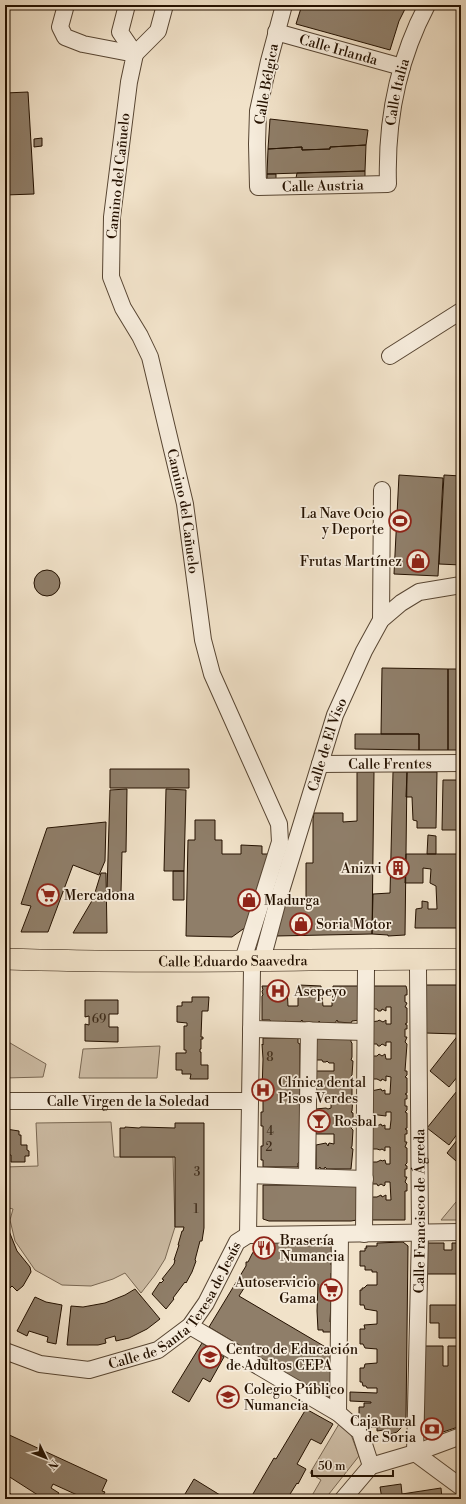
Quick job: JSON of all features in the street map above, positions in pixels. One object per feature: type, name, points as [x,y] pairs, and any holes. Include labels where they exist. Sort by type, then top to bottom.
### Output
[{"type":"main road","name":"Calle Eduardo Saavedra","points":[[5,959],[252,963],[366,969],[461,969]]},
{"type":"main road","name":"Calle Eduardo Saavedra","points":[[5,967],[461,959]]},
{"type":"street","points":[[66,5],[60,27],[65,37],[83,44],[135,54]]},
{"type":"street","points":[[127,5],[120,32],[135,54]]},
{"type":"street","points":[[135,54],[158,31],[165,5]]},
{"type":"street","name":"Calle Bélgica","points":[[258,187],[258,112],[276,32],[284,5]]},
{"type":"street","name":"Calle Italia","points":[[388,184],[388,144],[391,116],[402,67],[412,36],[427,5]]},
{"type":"street","name":"Calle Irlanda","points":[[276,32],[402,67]]},
{"type":"street","name":"Camino del Cañuelo","points":[[135,54],[128,89],[112,217],[111,277],[123,308],[140,336],[150,357],[185,504],[203,640],[212,674],[279,824],[280,842],[269,879],[252,963]]},
{"type":"street","name":"Calle Austria","points":[[258,187],[388,184]]},
{"type":"street","points":[[390,356],[421,328],[461,311]]},
{"type":"street","points":[[381,620],[382,490]]},
{"type":"street","name":"Calle de El Viso","points":[[252,963],[277,904],[335,714],[364,651],[381,620],[400,603],[419,592],[461,585]]},
{"type":"street","name":"Calle Frentes","points":[[320,764],[461,763]]},
{"type":"street","points":[[248,1234],[252,963]]},
{"type":"street","points":[[364,1234],[366,969]]},
{"type":"street","name":"Calle Francisco de Ágreda","points":[[415,1453],[420,1233],[418,970]]},
{"type":"street","points":[[251,1029],[365,1032]]},
{"type":"street","points":[[307,1177],[309,1030]]},
{"type":"street","name":"Calle Virgen de la Soledad","points":[[5,1101],[250,1101]]},
{"type":"street","points":[[249,1174],[365,1179]]},
{"type":"street","name":"Calle de Santa Teresa de Jesús","points":[[5,1351],[40,1364],[89,1370],[158,1350],[190,1326],[206,1303],[237,1242],[248,1234],[461,1232]]},
{"type":"street","points":[[338,1413],[340,1234]]},
{"type":"street","points":[[190,1326],[338,1413],[360,1432],[371,1466]]},
{"type":"street","points":[[343,1499],[371,1466],[415,1453],[461,1436]]},
{"type":"street","points":[[415,1453],[461,1487]]},
{"type":"shaded area","points":[[5,1040],[46,1064],[43,1077],[5,1078]]},
{"type":"shaded area","points":[[160,1046],[157,1078],[79,1078],[83,1049]]},
{"type":"shaded area","points":[[111,1122],[114,1157],[173,1157],[175,1227],[165,1259],[141,1293],[125,1273],[113,1279],[91,1286],[62,1285],[35,1270],[15,1241],[10,1220],[13,1209],[5,1207],[5,1167],[38,1166],[36,1123]]},
{"type":"shaded area","points":[[461,1196],[461,1220],[441,1220]]},
{"type":"shaded area","points":[[339,1424],[350,1432],[359,1456],[325,1499],[310,1499],[321,1480],[310,1473]]},
{"type":"building","points":[[302,5],[407,5],[399,21],[390,50],[296,24]]},
{"type":"building","points":[[28,92],[34,194],[5,195],[5,93]]},
{"type":"building","points":[[270,119],[368,130],[366,145],[330,147],[330,149],[302,150],[302,147],[268,149]]},
{"type":"building","points":[[42,138],[42,146],[34,147],[34,139]]},
{"type":"building","points":[[366,145],[365,171],[267,174],[268,149],[302,147],[302,150],[330,149],[330,147]]},
{"type":"building","points":[[365,171],[365,177],[296,178],[297,173]]},
{"type":"building","points":[[267,174],[276,174],[276,179],[267,179]]},
{"type":"building","points":[[399,475],[443,478],[438,576],[394,574]]},
{"type":"building","points":[[444,475],[461,476],[461,565],[439,564]]},
{"type":"building","points":[[47,570],[56,574],[60,583],[56,592],[47,596],[38,592],[34,583],[38,574]]},
{"type":"building","points":[[382,668],[448,669],[448,750],[419,750],[419,734],[381,734]]},
{"type":"building","points":[[448,669],[461,669],[461,750],[448,750]]},
{"type":"building","points":[[355,734],[419,734],[419,750],[355,749]]},
{"type":"building","points":[[110,769],[189,769],[189,788],[110,788]]},
{"type":"building","points":[[357,772],[374,772],[372,934],[276,936],[285,904],[306,904],[306,863],[313,863],[314,813],[343,813],[343,822],[357,821]]},
{"type":"building","name":"Anizvi","points":[[393,772],[407,772],[405,935],[388,936],[372,934],[373,894],[390,893]]},
{"type":"building","points":[[407,772],[437,772],[436,828],[417,828],[417,821],[413,820],[412,797],[406,797]]},
{"type":"building","points":[[443,780],[461,780],[461,830],[442,830]]},
{"type":"building","points":[[127,789],[126,852],[122,852],[121,892],[107,892],[110,790]]},
{"type":"building","points":[[166,789],[186,790],[184,871],[164,871]]},
{"type":"building","points":[[195,820],[215,820],[215,840],[222,840],[222,854],[241,854],[241,845],[262,846],[262,854],[270,854],[250,924],[232,937],[186,936],[188,840],[195,840]]},
{"type":"building","points":[[106,822],[105,861],[99,875],[73,865],[48,932],[21,932],[31,906],[21,904],[47,828]]},
{"type":"building","points":[[428,835],[436,836],[436,854],[427,854]]},
{"type":"building","points":[[406,854],[461,854],[461,899],[459,899],[460,908],[457,909],[457,928],[415,928],[416,909],[422,908],[422,901],[428,902],[428,909],[437,909],[436,886],[430,883],[431,869],[423,868],[423,883],[405,883]]},
{"type":"building","points":[[173,871],[184,871],[184,900],[173,900]]},
{"type":"building","points":[[101,873],[106,873],[107,933],[73,933],[93,899]]},
{"type":"building","points":[[299,985],[321,986],[323,1006],[332,1006],[333,997],[331,994],[333,992],[333,986],[360,986],[360,988],[357,989],[360,993],[357,994],[360,996],[360,1020],[352,1021],[351,1023],[338,1022],[337,1020],[335,1023],[321,1023],[319,1021],[318,1023],[303,1022],[302,1020],[300,1022],[271,1022],[270,1020],[262,1020],[262,986],[287,986],[288,1006],[298,1006]]},
{"type":"building","points":[[425,985],[457,985],[457,1005],[461,1005],[461,1079],[458,1076],[449,1087],[430,1071],[459,1034],[425,1033]]},
{"type":"building","points":[[370,986],[406,986],[407,990],[407,995],[405,995],[405,1002],[407,1003],[405,1007],[407,1008],[407,1023],[405,1024],[407,1025],[407,1029],[405,1029],[405,1037],[407,1037],[405,1042],[407,1044],[405,1071],[407,1071],[407,1075],[405,1077],[407,1078],[407,1093],[405,1094],[407,1095],[407,1099],[405,1099],[405,1106],[407,1106],[407,1110],[405,1112],[407,1113],[407,1128],[405,1129],[407,1130],[407,1134],[405,1134],[405,1142],[407,1142],[405,1147],[407,1148],[407,1163],[405,1165],[407,1166],[407,1169],[405,1169],[405,1177],[407,1177],[405,1182],[407,1184],[407,1191],[405,1191],[405,1220],[371,1220],[370,1197],[377,1197],[381,1195],[382,1197],[386,1195],[386,1200],[391,1200],[390,1182],[385,1182],[384,1186],[381,1184],[378,1186],[377,1184],[370,1184],[370,1162],[385,1160],[386,1164],[390,1164],[390,1147],[385,1147],[385,1151],[382,1149],[371,1149],[371,1126],[381,1124],[382,1126],[385,1125],[385,1129],[390,1129],[391,1112],[386,1112],[386,1116],[370,1114],[371,1091],[381,1089],[382,1091],[385,1090],[385,1094],[390,1094],[391,1077],[386,1076],[386,1081],[382,1079],[381,1081],[377,1079],[370,1079],[371,1056],[377,1056],[379,1054],[382,1056],[385,1054],[386,1059],[391,1059],[391,1042],[386,1042],[386,1046],[382,1044],[378,1046],[377,1044],[371,1044],[370,1022],[379,1020],[383,1022],[386,1020],[386,1024],[391,1024],[391,1007],[386,1007],[386,1011],[382,1009],[381,1011],[378,1011],[377,1009],[370,1009]]},
{"type":"building","points":[[192,997],[209,997],[208,1011],[202,1011],[201,1037],[203,1037],[203,1039],[201,1039],[200,1049],[201,1065],[208,1065],[208,1079],[190,1079],[191,1074],[182,1074],[182,1070],[176,1070],[176,1053],[186,1053],[186,1050],[184,1050],[184,1026],[187,1026],[187,1023],[177,1022],[177,1006],[182,1006],[182,1002],[192,1002]]},
{"type":"building","points":[[85,1000],[118,1000],[118,1014],[109,1014],[109,1027],[118,1027],[118,1042],[85,1041],[85,1024],[89,1025],[89,1016],[85,1017]]},
{"type":"building","points":[[316,1036],[351,1036],[351,1060],[353,1061],[351,1096],[353,1097],[351,1112],[353,1113],[353,1127],[351,1128],[353,1130],[351,1148],[353,1149],[351,1169],[327,1169],[325,1167],[324,1169],[321,1169],[320,1167],[316,1169],[316,1145],[326,1143],[328,1146],[329,1143],[334,1144],[334,1134],[316,1134],[316,1109],[331,1108],[331,1098],[328,1096],[326,1098],[316,1096],[316,1071],[334,1071],[334,1063],[316,1060]]},
{"type":"building","points":[[263,1038],[298,1038],[298,1043],[300,1044],[300,1161],[298,1163],[298,1167],[263,1167],[263,1160],[261,1160],[261,1146],[263,1146],[261,1112],[263,1112]]},
{"type":"building","points":[[461,1086],[461,1129],[449,1145],[427,1128]]},
{"type":"building","points":[[175,1123],[204,1123],[204,1228],[202,1241],[200,1241],[192,1272],[186,1283],[185,1282],[166,1309],[152,1294],[160,1282],[161,1283],[164,1280],[162,1279],[174,1264],[184,1227],[175,1227],[175,1157],[120,1157],[120,1128],[175,1128]]},
{"type":"building","points":[[6,1129],[19,1131],[19,1135],[21,1135],[21,1145],[27,1145],[27,1150],[29,1151],[29,1156],[25,1156],[25,1162],[11,1162],[11,1155],[5,1155]]},
{"type":"building","points":[[461,1135],[461,1155],[456,1161],[447,1153]]},
{"type":"building","points":[[263,1185],[357,1185],[357,1220],[269,1221],[263,1219]]},
{"type":"building","points":[[5,1228],[9,1231],[17,1251],[30,1267],[31,1272],[23,1286],[17,1291],[12,1286],[5,1293]]},
{"type":"building","points":[[257,1242],[331,1242],[332,1284],[330,1322],[332,1322],[332,1332],[323,1332],[323,1330],[318,1330],[318,1284],[246,1285],[239,1296],[334,1352],[330,1358],[330,1360],[335,1363],[330,1400],[209,1327],[246,1266],[246,1262],[248,1262],[257,1246]]},
{"type":"building","points":[[403,1242],[408,1246],[406,1419],[405,1424],[397,1432],[384,1434],[384,1430],[377,1431],[377,1427],[366,1428],[366,1425],[362,1424],[362,1421],[359,1421],[359,1407],[364,1407],[364,1403],[371,1402],[350,1401],[350,1392],[377,1393],[377,1388],[367,1388],[366,1386],[363,1386],[362,1382],[360,1382],[360,1368],[364,1368],[365,1364],[377,1363],[377,1349],[365,1348],[363,1344],[360,1344],[360,1329],[365,1329],[364,1325],[377,1324],[377,1311],[365,1309],[364,1305],[360,1305],[360,1290],[367,1285],[377,1285],[377,1272],[365,1270],[365,1266],[360,1266],[360,1251],[365,1251],[365,1248],[367,1248],[366,1246],[377,1246],[377,1243]]},
{"type":"building","points":[[425,1243],[444,1243],[444,1250],[452,1250],[452,1243],[461,1243],[461,1274],[425,1274]]},
{"type":"building","points":[[135,1289],[160,1319],[147,1329],[129,1338],[116,1341],[115,1336],[105,1339],[106,1343],[98,1345],[67,1345],[71,1306],[83,1307],[105,1303],[125,1295]]},
{"type":"building","points":[[35,1297],[46,1302],[62,1305],[56,1344],[47,1342],[48,1337],[29,1331],[27,1336],[17,1331]]},
{"type":"building","points":[[430,1305],[461,1305],[461,1338],[439,1338],[439,1323],[430,1323]]},
{"type":"building","points":[[202,1343],[224,1357],[210,1382],[203,1378],[189,1402],[172,1392]]},
{"type":"building","points":[[424,1346],[443,1346],[443,1366],[448,1366],[448,1346],[461,1346],[461,1427],[434,1435],[428,1433],[424,1427]]},
{"type":"building","points":[[306,1409],[333,1424],[321,1444],[311,1439],[297,1464],[306,1469],[298,1484],[297,1483],[287,1499],[250,1499],[274,1458],[276,1459]]},
{"type":"building","points":[[5,1433],[107,1480],[102,1491],[105,1492],[101,1499],[86,1499],[53,1484],[51,1488],[59,1493],[55,1499],[44,1499],[5,1474]]},
{"type":"building","points":[[194,1479],[220,1495],[218,1499],[182,1499]]},
{"type":"building","points":[[401,1484],[402,1494],[441,1488],[442,1499],[382,1499],[380,1487]]},
{"type":"building","points":[[5,1490],[18,1499],[5,1499]]},
{"type":"place","name":"La Nave Ocio y Deporte","points":[[400,521]]},
{"type":"place","name":"Frutas Martínez","points":[[418,561]]},
{"type":"place","name":"Anizvi","points":[[398,868]]},
{"type":"place","name":"Mercadona","points":[[48,895]]},
{"type":"place","name":"Madurga","points":[[249,900]]},
{"type":"place","name":"Soria Motor","points":[[301,924]]},
{"type":"place","name":"Asepeyo","points":[[278,991]]},
{"type":"place","name":"Clínica dental Pisos Verdes","points":[[263,1090]]},
{"type":"place","name":"Rosbal","points":[[319,1121]]},
{"type":"place","name":"Brasería Numancia","points":[[264,1248]]},
{"type":"place","name":"Autoservicio Gama","points":[[331,1290]]},
{"type":"place","name":"Centro de Educación de Adultos CEPA","points":[[210,1357]]},
{"type":"place","name":"Colegio Público Numancia","points":[[228,1397]]},
{"type":"place","name":"Caja Rural de Soria","points":[[432,1429]]}]
